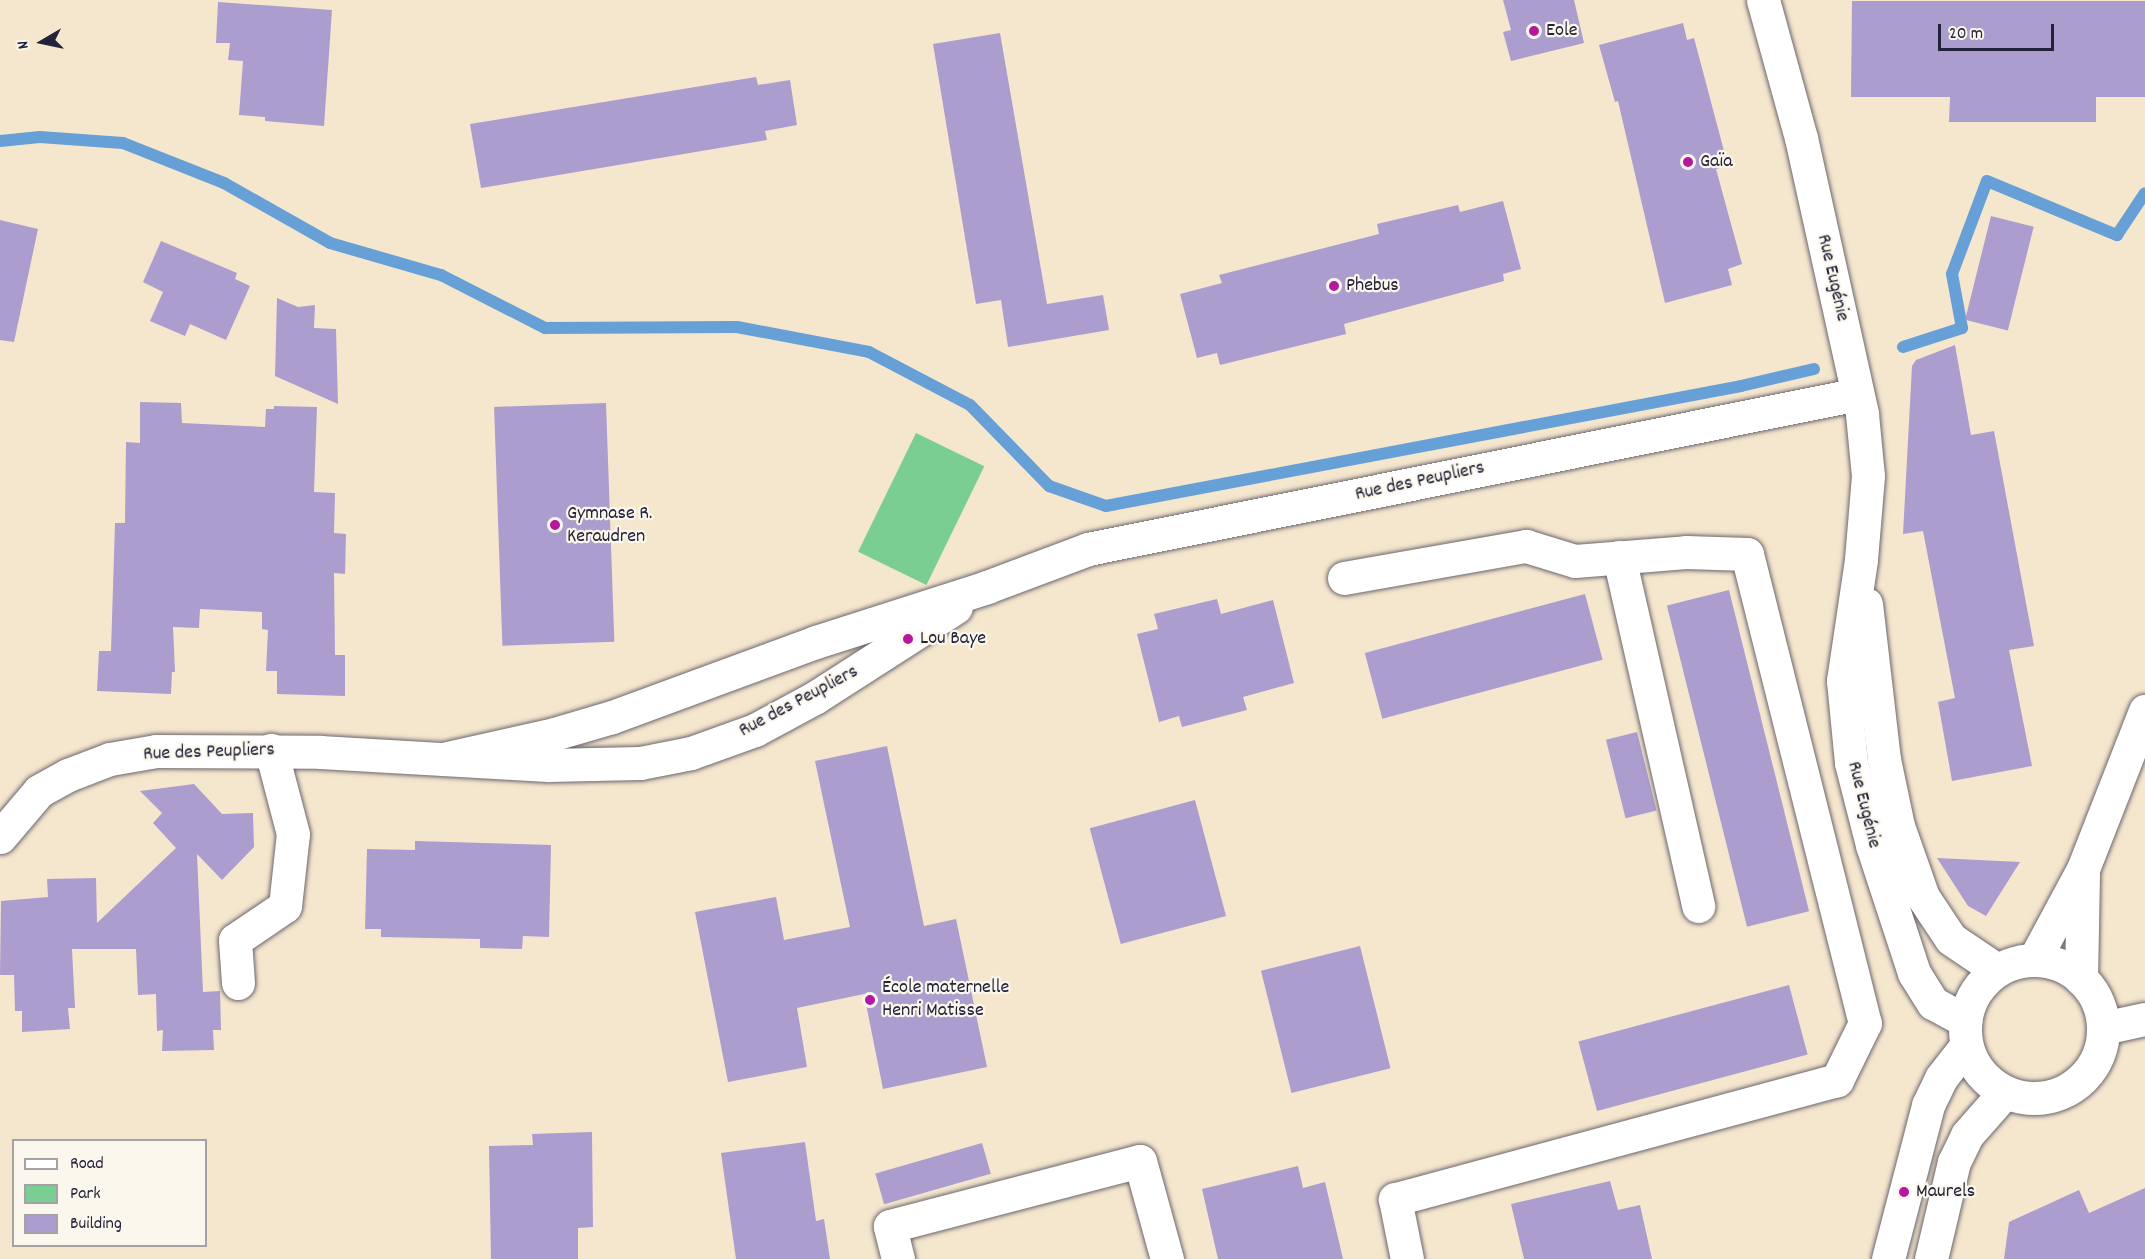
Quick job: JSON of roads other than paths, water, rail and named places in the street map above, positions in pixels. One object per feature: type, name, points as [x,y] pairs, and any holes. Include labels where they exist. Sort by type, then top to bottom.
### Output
[{"type":"street","name":"Rue Eugénie","points":[[1763,0],[1801,138],[1862,414],[1868,476],[1861,560],[1843,681],[1851,763],[1872,845],[1914,973],[1933,1003],[1966,1033]]},
{"type":"street","name":"Rue des Peupliers","points":[[447,758],[554,734],[612,717],[816,642],[987,587],[1088,549],[1858,394]]},
{"type":"street","points":[[1344,578],[1526,546],[1575,561],[1686,552],[1747,554],[1865,1023],[1837,1080],[1395,1199],[1407,1259]]},
{"type":"street","points":[[1618,557],[1698,906]]},
{"type":"street","name":"Rue Eugénie","points":[[1861,560],[1884,759],[1898,826],[1923,897],[1951,939],[1997,970]]},
{"type":"street","name":"Rue des Peupliers","points":[[0,837],[39,791],[68,775],[110,759],[156,751],[271,750],[548,765],[640,763],[691,753],[755,730],[816,697],[987,587]]},
{"type":"street","points":[[2034,960],[2083,869],[2145,711]]},
{"type":"street","points":[[238,983],[235,940],[285,906],[293,834],[271,750]]},
{"type":"street","points":[[2081,979],[2083,869]]},
{"type":"street","points":[[1888,1259],[1928,1105],[1966,1033],[1975,992],[1997,970],[2010,964],[2034,960],[2061,966],[2081,979],[2092,992],[2100,1009],[2103,1028],[2101,1048],[2093,1066],[2080,1082],[2063,1092],[2044,1098],[2024,1098],[2004,1093],[1988,1081],[1974,1065],[1966,1033]]},
{"type":"street","points":[[2103,1028],[2145,1019]]},
{"type":"street","points":[[1931,1259],[1954,1162],[1967,1135],[2004,1093]]},
{"type":"street","points":[[898,1259],[890,1226],[1140,1161],[1167,1259]]},
{"type":"waterway","points":[[0,141],[40,137],[123,143],[224,183],[330,243],[441,275],[545,328],[737,327],[869,352],[970,405],[1049,486],[1106,506],[1741,386],[1814,369]]},
{"type":"waterway","points":[[1903,347],[1962,328],[1952,274],[1987,181],[2117,235],[2145,193]]},
{"type":"place","name":"Eole","points":[[1534,31]]},
{"type":"place","name":"Gaïa","points":[[1688,162]]},
{"type":"place","name":"Phebus","points":[[1334,286]]},
{"type":"place","name":"Gymnase R. Keraudren","points":[[555,525]]},
{"type":"place","name":"Lou Baye","points":[[908,639]]},
{"type":"place","name":"École maternelle Henri Matisse","points":[[870,1000]]},
{"type":"place","name":"Maurels","points":[[1904,1192]]}]
